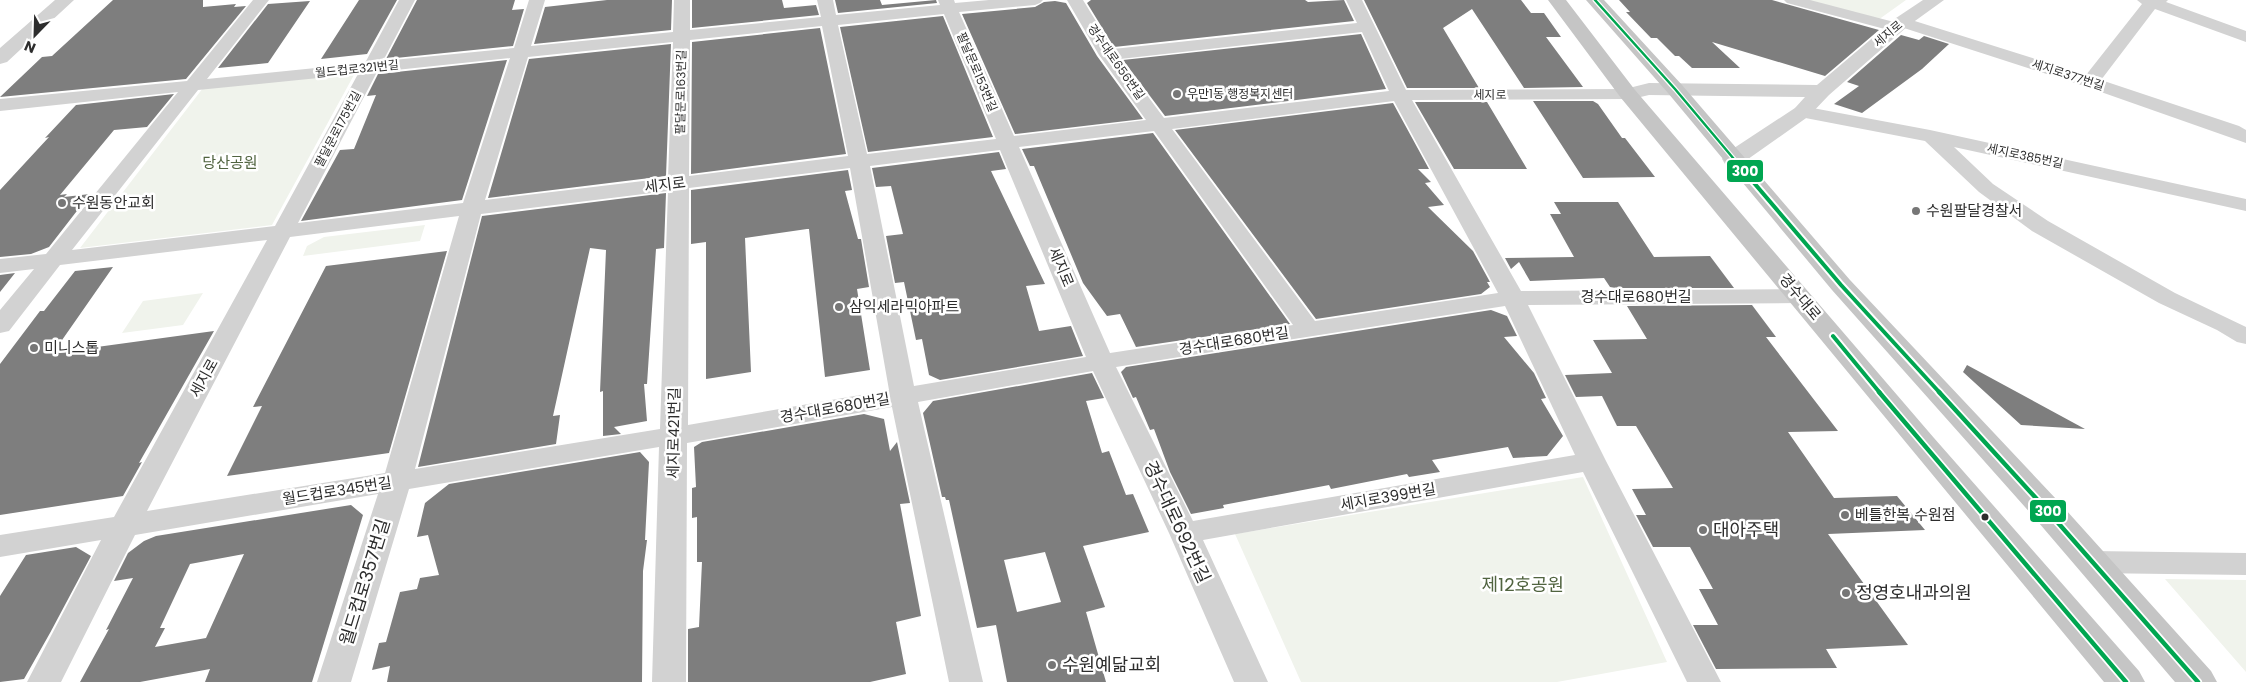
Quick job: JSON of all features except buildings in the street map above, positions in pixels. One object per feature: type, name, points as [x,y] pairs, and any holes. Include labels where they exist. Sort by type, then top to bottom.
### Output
[{"type":"main road","name":"경수대로","points":[[1556,0],[1628,94],[1923,446],[2126,682]]},
{"type":"main road","points":[[1595,0],[1675,89],[1841,285],[2198,682]]},
{"type":"street","points":[[0,58],[65,0]]},
{"type":"street","points":[[0,326],[262,0]]},
{"type":"street","name":"팔달문로175번길","points":[[284,231],[407,0]]},
{"type":"street","points":[[396,481],[472,208],[537,0]]},
{"type":"street","name":"팔달문로163번길","points":[[679,183],[682,0]]},
{"type":"street","points":[[825,0],[859,162],[904,396],[966,682]]},
{"type":"street","points":[[682,36],[829,21],[948,4],[1035,0]]},
{"type":"street","name":"경수대로656번길","points":[[1075,0],[1108,55],[1159,123]]},
{"type":"street","points":[[1354,0],[1400,95],[1513,298],[1592,461],[1704,682]]},
{"type":"street","name":"세지로377번길","points":[[1792,0],[1899,25],[2090,82],[2242,131],[2246,155]]},
{"type":"street","name":"세지로","points":[[1733,159],[1802,112],[1822,91],[1899,25],[1935,0]]},
{"type":"street","points":[[2090,82],[2153,1],[2246,38]]},
{"type":"street","name":"팔달문로153번길","points":[[948,4],[1008,144]]},
{"type":"street","points":[[1108,55],[1367,27]]},
{"type":"street","name":"월드컵로321번길","points":[[0,105],[682,36]]},
{"type":"street","name":"세지로","points":[[0,266],[1400,95],[1628,94],[1649,89],[1822,91]]},
{"type":"street","name":"세지로385번길","points":[[1802,112],[1930,136],[2246,205]]},
{"type":"street","points":[[1159,123],[1309,330]]},
{"type":"street","points":[[1930,136],[1986,188],[2040,226],[2168,298],[2226,325],[2246,337]]},
{"type":"street","name":"세지로","points":[[1008,144],[1101,362]]},
{"type":"street","name":"세지로421번길","points":[[669,682],[679,183]]},
{"type":"street","name":"세지로","points":[[124,526],[284,231]]},
{"type":"street","name":"경수대로680번길","points":[[674,436],[1101,362],[1513,298],[1799,296]]},
{"type":"street","name":"경수대로692번길","points":[[1101,362],[1184,533],[1251,682]]},
{"type":"street","name":"월드컵로345번길","points":[[0,546],[674,436]]},
{"type":"street","name":"세지로399번길","points":[[1184,533],[1592,461]]},
{"type":"street","name":"월드컵로357번길","points":[[334,682],[396,481]]},
{"type":"street","points":[[44,682],[124,526]]},
{"type":"street","points":[[2091,562],[2246,564]]},
{"type":"green space","points":[[1808,0],[1906,0],[1878,20]]},
{"type":"green space","name":"당산공원","points":[[355,73],[272,225],[80,248],[203,88]]},
{"type":"green space","points":[[425,225],[420,241],[303,256],[307,246],[324,237]]},
{"type":"green space","points":[[203,293],[183,325],[122,333],[143,301]]},
{"type":"green space","name":"제12호공원","points":[[1583,477],[1667,662],[1557,682],[1301,682],[1235,534]]},
{"type":"green space","points":[[2165,579],[2246,580],[2246,672]]},
{"type":"transit line","name":"300","points":[[1595,0],[1675,89],[1841,285],[2045,508],[2198,682]]},
{"type":"transit line","name":"300","points":[[1833,336],[1923,445],[2126,682]]},
{"type":"place","name":"우만1동 행정복지센터","points":[[1177,94]]},
{"type":"place","name":"수원동안교회","points":[[62,203]]},
{"type":"place","name":"수원팔달경찰서","points":[[1916,211]]},
{"type":"place","name":"삼익세라믹아파트","points":[[839,307]]},
{"type":"place","name":"미니스톱","points":[[34,348]]},
{"type":"place","name":"베틀한복 수원점","points":[[1845,515]]},
{"type":"place","name":"대아주택","points":[[1703,530]]},
{"type":"place","name":"정영호내과의원","points":[[1846,593]]},
{"type":"place","name":"수원예닮교회","points":[[1052,665]]}]
